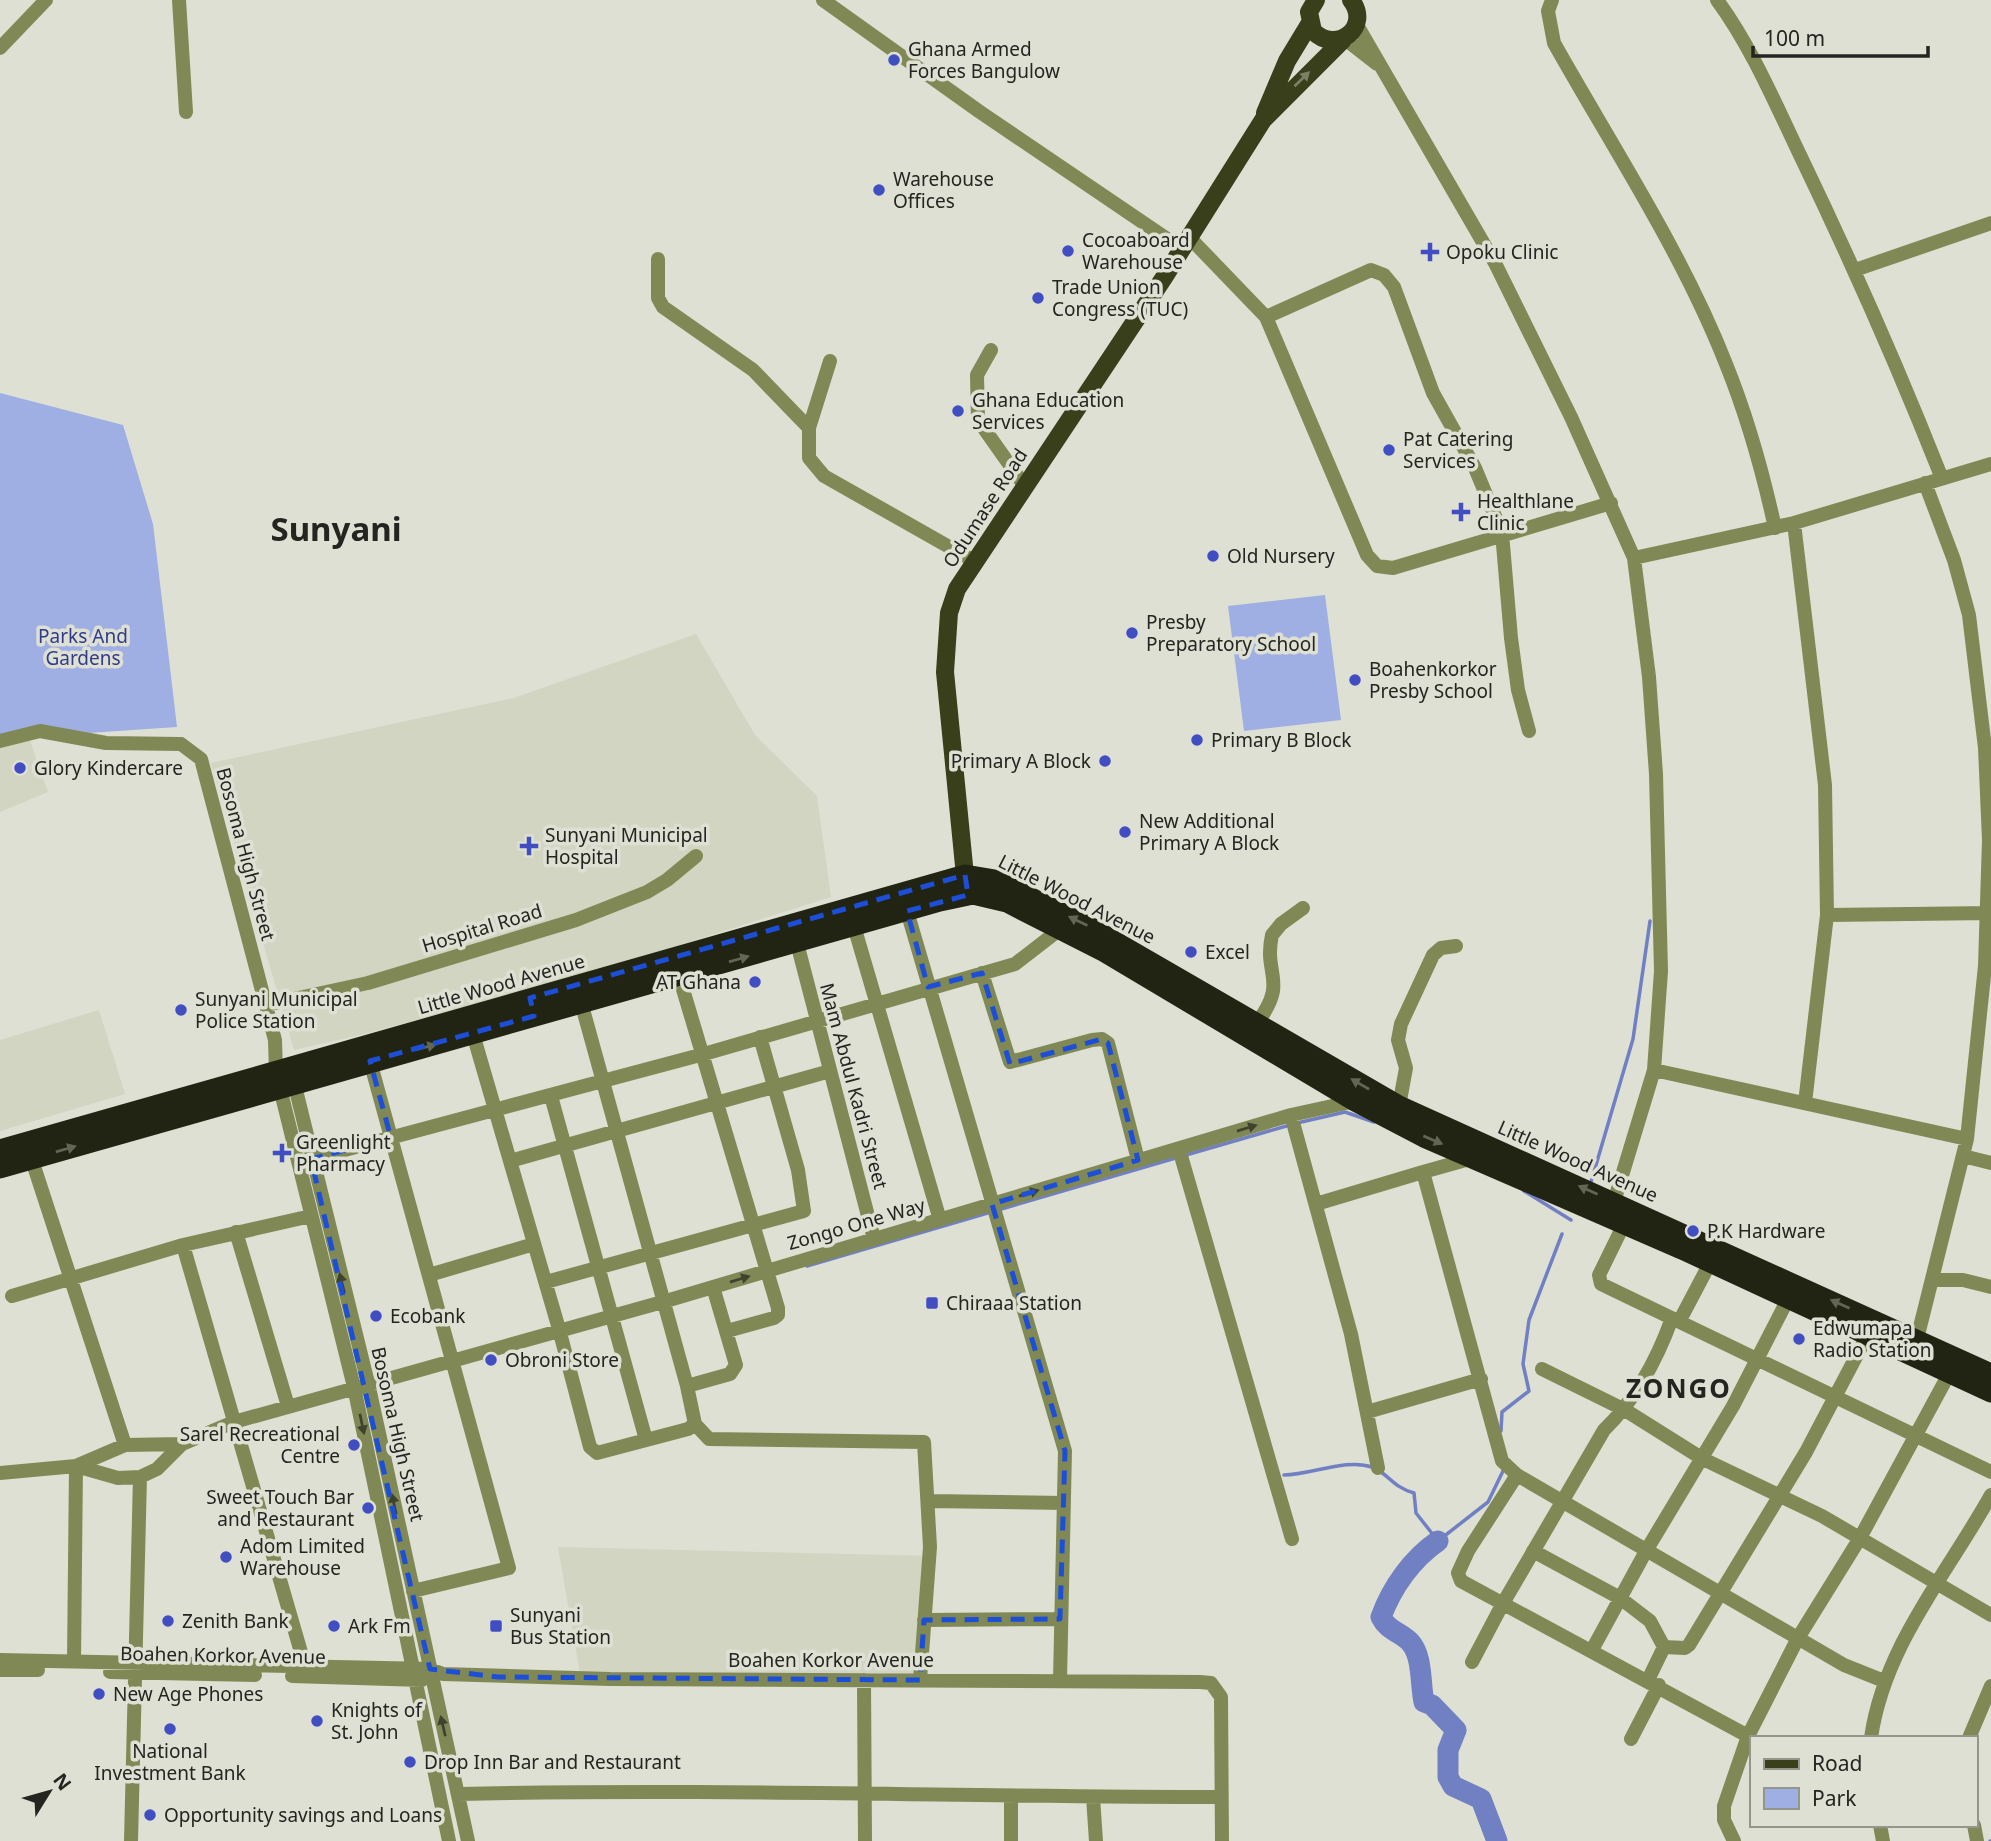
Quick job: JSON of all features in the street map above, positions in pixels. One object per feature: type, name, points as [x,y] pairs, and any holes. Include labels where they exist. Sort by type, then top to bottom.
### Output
[{"type":"highway","name":"Little Wood Avenue","points":[[0,1168],[29,1151],[966,885],[995,880],[1081,923],[1399,1106],[1991,1374]]},
{"type":"highway","name":"Little Wood Avenue","points":[[532,1007],[581,1002],[797,943],[907,911],[966,885]]},
{"type":"highway","name":"Little Wood Avenue","points":[[966,885],[1007,902],[1203,1009],[1355,1101],[1424,1137],[1624,1224],[1991,1392]]},
{"type":"highway","name":"Little Wood Avenue","points":[[285,1078],[370,1061],[473,1034],[496,1018]]},
{"type":"highway","name":"Little Wood Avenue","points":[[0,1150],[29,1151]]},
{"type":"main road","name":"Odumase Road","points":[[966,885],[947,713],[945,642],[949,613],[957,589],[1263,120],[1309,9]]},
{"type":"main road","points":[[1309,9],[1313,31],[1326,40],[1344,39]]},
{"type":"main road","name":"Odumase Road","points":[[1263,120],[1344,39],[1357,10]]},
{"type":"street","points":[[0,48],[46,0]]},
{"type":"street","points":[[179,0],[186,112]]},
{"type":"street","points":[[823,0],[980,112],[1185,243],[1266,317],[1367,555],[1377,566],[1393,568],[1503,533],[1611,503]]},
{"type":"street","points":[[1552,0],[1548,11],[1554,43],[1674,255],[1726,364],[1767,492],[1775,528]]},
{"type":"street","points":[[1717,0],[1778,110],[1855,270],[1888,341],[1941,476]]},
{"type":"street","points":[[1357,10],[1377,64],[1479,233],[1611,503],[1634,558],[1649,677],[1656,774],[1661,971],[1654,1070],[1614,1202]]},
{"type":"street","points":[[1344,39],[1377,64]]},
{"type":"street","points":[[1855,270],[1991,223]]},
{"type":"street","points":[[658,259],[658,298],[663,307],[753,370],[808,428]]},
{"type":"street","points":[[1266,317],[1356,275],[1376,270],[1384,275],[1402,303],[1433,393],[1475,468],[1503,533],[1518,691],[1529,731]]},
{"type":"street","points":[[991,350],[977,375],[978,421],[1024,485]]},
{"type":"street","points":[[830,361],[808,428],[808,458],[824,476],[974,561]]},
{"type":"street","points":[[1634,558],[1794,523],[1941,476],[1991,464]]},
{"type":"street","points":[[1917,1339],[1967,1139],[1977,1064],[1989,913],[1985,696],[1969,615],[1954,560],[1925,483]]},
{"type":"street","points":[[1794,523],[1825,785],[1827,915],[1805,1103]]},
{"type":"street","name":"Bosoma High Street","points":[[0,741],[40,730],[106,743],[181,744],[201,758],[285,1078],[311,1159],[361,1385],[435,1675],[468,1841]]},
{"type":"street","name":"Hospital Road","points":[[267,1005],[368,983],[576,920],[646,892],[667,880],[696,856]]},
{"type":"street","points":[[1257,1023],[1272,1003],[1275,993],[1272,935],[1281,924],[1303,908]]},
{"type":"street","points":[[907,911],[1065,1451],[1060,1680]]},
{"type":"street","points":[[1827,915],[1989,913]]},
{"type":"street","points":[[854,926],[940,1220]]},
{"type":"street","points":[[311,1159],[704,1054],[1014,964],[1059,930]]},
{"type":"street","name":"Mam Abdul Kadri Street","points":[[797,943],[874,1239]]},
{"type":"street","points":[[1399,1106],[1406,1068],[1398,1040],[1401,1024],[1433,955],[1441,948],[1456,946]]},
{"type":"street","points":[[982,973],[1010,1062],[1092,1040],[1102,1039],[1108,1043],[1138,1160]]},
{"type":"street","points":[[679,976],[704,1054],[778,1315],[727,1331]]},
{"type":"street","points":[[581,1002],[666,1301],[695,1424],[709,1439],[924,1442],[930,1547],[920,1680]]},
{"type":"street","points":[[473,1034],[593,1451],[597,1453],[688,1429],[695,1424]]},
{"type":"street","points":[[546,1282],[804,1211],[798,1170],[760,1037]]},
{"type":"street","points":[[370,1061],[509,1568],[413,1591]]},
{"type":"street","points":[[1654,1070],[1967,1139]]},
{"type":"street","points":[[510,1161],[830,1071]]},
{"type":"street","name":"Bosoma High Street","points":[[285,1078],[311,1216],[361,1385],[414,1675],[449,1841]]},
{"type":"street","points":[[551,1096],[646,1440]]},
{"type":"street","name":"Zongo One Way","points":[[182,1444],[234,1422],[288,1406],[666,1301],[1292,1115],[1355,1101]]},
{"type":"street","points":[[1292,1115],[1345,1311],[1378,1468]]},
{"type":"street","points":[[1179,1149],[1292,1539]]},
{"type":"street","points":[[29,1151],[70,1280],[91,1332],[125,1445]]},
{"type":"street","points":[[1963,1156],[1991,1163]]},
{"type":"street","points":[[1316,1204],[1475,1158]]},
{"type":"street","points":[[1423,1172],[1481,1379],[1510,1470],[1844,1665],[1884,1681]]},
{"type":"street","points":[[12,1296],[183,1245],[311,1216]]},
{"type":"street","points":[[1624,1224],[1598,1280],[1835,1399],[1991,1472]]},
{"type":"street","points":[[236,1232],[288,1406]]},
{"type":"street","points":[[429,1275],[534,1244]]},
{"type":"street","points":[[183,1245],[305,1667]]},
{"type":"street","points":[[1472,1662],[1502,1605],[1604,1430],[1625,1410],[1710,1263]]},
{"type":"street","points":[[1932,1279],[1963,1280],[1991,1287]]},
{"type":"street","points":[[687,1386],[735,1371],[727,1331],[713,1287]]},
{"type":"street","points":[[1592,1650],[1646,1551],[1703,1459],[1788,1299]]},
{"type":"street","points":[[1664,1647],[1685,1648],[1689,1645],[1835,1399],[1868,1334]]},
{"type":"street","points":[[1542,1370],[1625,1410],[1703,1459],[1860,1538],[1991,1615]]},
{"type":"street","points":[[1734,1841],[1724,1820],[1724,1806],[1748,1736],[1798,1638],[1860,1538],[1950,1372]]},
{"type":"street","points":[[1367,1412],[1481,1379]]},
{"type":"street","points":[[0,1473],[76,1466],[125,1445],[182,1444]]},
{"type":"street","points":[[76,1466],[118,1478],[140,1477],[157,1469],[182,1444]]},
{"type":"street","points":[[74,1661],[76,1466]]},
{"type":"street","points":[[1510,1470],[1458,1573],[1466,1586],[1592,1650],[1748,1736]]},
{"type":"street","points":[[131,1841],[140,1477]]},
{"type":"street","points":[[1871,1736],[1884,1681],[1938,1582],[1991,1495]]},
{"type":"street","points":[[929,1501],[1064,1503]]},
{"type":"street","points":[[1533,1551],[1620,1598],[1650,1620],[1664,1647],[1631,1739]]},
{"type":"street","points":[[924,1620],[1060,1619]]},
{"type":"street","name":"Boahen Korkor Avenue","points":[[0,1660],[74,1661],[134,1667],[610,1679],[1187,1681],[1211,1684],[1221,1696],[1221,1797]]},
{"type":"street","name":"Boahen Korkor Avenue","points":[[0,1670],[305,1667],[414,1675]]},
{"type":"street","points":[[864,1680],[865,1841]]},
{"type":"street","points":[[1970,1736],[1991,1686]]},
{"type":"street","points":[[459,1794],[610,1790],[1011,1797],[1221,1797],[1222,1841]]},
{"type":"street","points":[[1011,1797],[1011,1841]]},
{"type":"street","points":[[1093,1797],[1096,1841]]},
{"type":"highlighted area","points":[[965,875],[968,895],[907,911],[928,987],[982,973],[1010,1064],[1102,1039],[1108,1043],[1138,1160],[992,1204],[1065,1451],[1060,1619],[924,1620],[920,1680],[498,1677],[430,1669],[311,1159],[391,1138],[370,1061],[534,1016],[530,998]]},
{"type":"shaded area","name":"Sunyani Municipal Hospital","points":[[696,634],[755,735],[817,796],[831,897],[605,969],[365,1034],[294,1050],[211,763],[514,698]]},
{"type":"shaded area","name":"Glory Kindercare","points":[[28,735],[48,792],[0,812],[0,744]]},
{"type":"shaded area","points":[[99,1010],[125,1094],[0,1131],[0,1040]]},
{"type":"shaded area","points":[[558,1547],[934,1556],[918,1678],[580,1674]]},
{"type":"green space","name":"Parks And Gardens","points":[[0,393],[123,425],[153,524],[177,727],[0,739]]},
{"type":"green space","points":[[1325,595],[1341,720],[1244,731],[1228,606]]},
{"type":"waterway","points":[[1591,1182],[1633,1039],[1650,921]]},
{"type":"waterway","points":[[1297,1123],[1345,1112],[1374,1122]]},
{"type":"waterway","points":[[1186,1155],[1290,1125]]},
{"type":"waterway","points":[[998,1210],[1179,1157]]},
{"type":"waterway","points":[[1524,1191],[1571,1220]]},
{"type":"waterway","points":[[807,1266],[991,1212]]},
{"type":"waterway","points":[[1501,1431],[1502,1412],[1529,1391],[1523,1364],[1529,1320],[1562,1234]]},
{"type":"waterway","points":[[1284,1475],[1351,1464],[1372,1467],[1400,1487],[1414,1493],[1416,1513],[1438,1541],[1488,1502],[1504,1469]]},
{"type":"waterway","points":[[1438,1541],[1404,1574],[1381,1617],[1414,1648],[1419,1662],[1424,1702],[1432,1705],[1456,1730],[1448,1750],[1448,1777],[1453,1786],[1481,1799],[1497,1841]]},
{"type":"place","name":"Ghana Armed Forces Bangulow","points":[[894,60]]},
{"type":"place","name":"Warehouse Offices","points":[[879,190]]},
{"type":"place","name":"Cocoaboard Warehouse","points":[[1068,251]]},
{"type":"place","name":"Opoku Clinic","points":[[1430,252]]},
{"type":"place","name":"Trade Union Congress (TUC)","points":[[1038,298]]},
{"type":"place","name":"Ghana Education Services","points":[[958,411]]},
{"type":"place","name":"Pat Catering Services","points":[[1389,450]]},
{"type":"place","name":"Healthlane Clinic","points":[[1461,512]]},
{"type":"place","name":"Old Nursery","points":[[1213,556]]},
{"type":"place","name":"Presby Preparatory School","points":[[1132,633]]},
{"type":"place","name":"Boahenkorkor Presby School","points":[[1355,680]]},
{"type":"place","name":"Primary B Block","points":[[1197,740]]},
{"type":"place","name":"Primary A Block","points":[[1105,761]]},
{"type":"place","name":"Glory Kindercare","points":[[20,768]]},
{"type":"place","name":"New Additional Primary A Block","points":[[1125,832]]},
{"type":"place","name":"Sunyani Municipal Hospital","points":[[529,846]]},
{"type":"place","name":"Excel","points":[[1191,952]]},
{"type":"place","name":"AT Ghana","points":[[755,982]]},
{"type":"place","name":"Sunyani Municipal Police Station","points":[[181,1010]]},
{"type":"place","name":"Greenlight Pharmacy","points":[[282,1153]]},
{"type":"place","name":"P.K Hardware","points":[[1693,1231]]},
{"type":"place","name":"Chiraaa Station","points":[[932,1303]]},
{"type":"place","name":"Ecobank","points":[[376,1316]]},
{"type":"place","name":"Edwumapa Radio Station","points":[[1799,1339]]},
{"type":"place","name":"Obroni Store","points":[[491,1360]]},
{"type":"place","name":"Sarel Recreational Centre","points":[[354,1445]]},
{"type":"place","name":"Sweet Touch Bar and Restaurant","points":[[368,1508]]},
{"type":"place","name":"Adom Limited Warehouse","points":[[226,1557]]},
{"type":"place","name":"Zenith Bank","points":[[168,1621]]},
{"type":"place","name":"Ark Fm","points":[[334,1626]]},
{"type":"place","name":"Sunyani Bus Station","points":[[496,1626]]},
{"type":"place","name":"New Age Phones","points":[[99,1694]]},
{"type":"place","name":"Knights of St. John","points":[[317,1721]]},
{"type":"place","name":"National Investment Bank","points":[[170,1729]]},
{"type":"place","name":"Drop Inn Bar and Restaurant","points":[[410,1762]]},
{"type":"place","name":"Opportunity savings and Loans","points":[[150,1815]]},
{"type":"district","name":"Sunyani","points":[[336,529]]},
{"type":"district","name":"ZONGO","points":[[1679,1389]]}]
